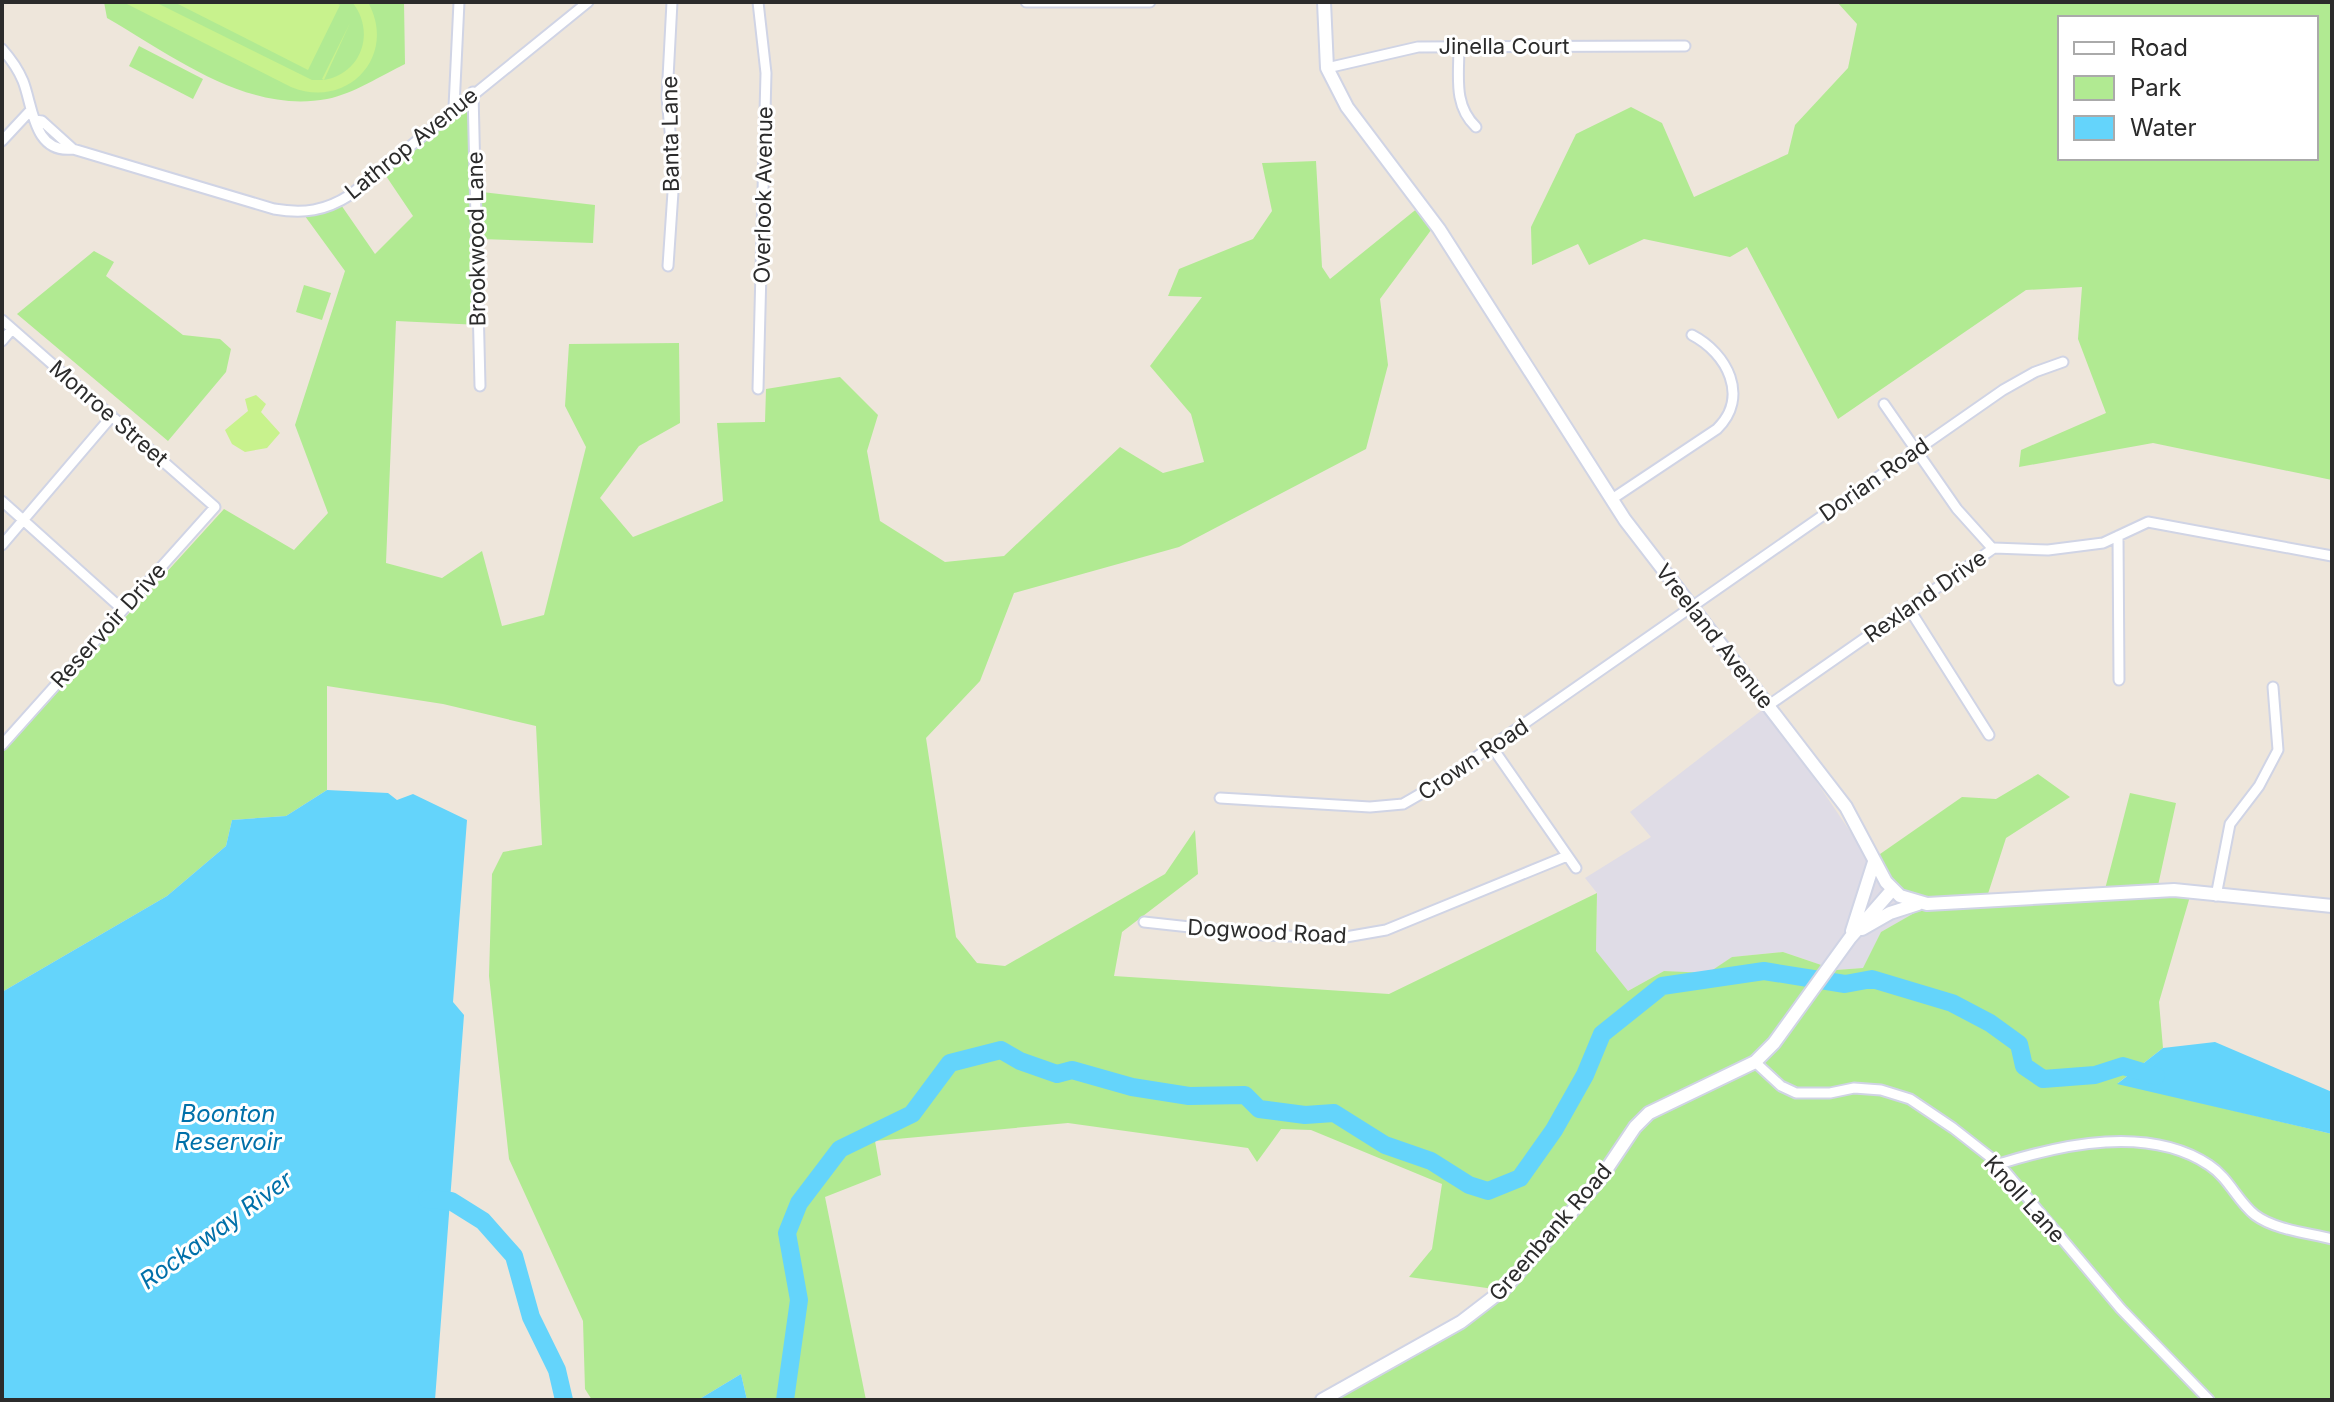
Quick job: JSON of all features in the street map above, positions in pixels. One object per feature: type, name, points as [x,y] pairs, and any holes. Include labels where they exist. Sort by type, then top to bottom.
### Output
[{"type":"street","points":[[454,107],[459,2]]},
{"type":"street","name":"Lathrop Avenue","points":[[2,49],[23,82],[34,128],[61,149],[73,149],[274,209],[308,212],[333,205],[350,195],[454,107],[588,2]]},
{"type":"street","name":"Banta Lane","points":[[668,266],[674,177],[667,97],[672,2]]},
{"type":"street","name":"Overlook Avenue","points":[[758,2],[766,73],[758,389]]},
{"type":"street","points":[[1026,2],[1150,2]]},
{"type":"street","name":"Vreeland Avenue","points":[[1324,2],[1327,68],[1347,107],[1439,229],[1612,499],[1846,807],[1892,890]]},
{"type":"street","points":[[1459,46],[1459,103],[1464,115],[1476,127]]},
{"type":"street","name":"Jinella Court","points":[[1327,68],[1396,50],[1459,46],[1685,46]]},
{"type":"street","name":"Brookwood Lane","points":[[473,92],[480,386]]},
{"type":"street","points":[[2,141],[32,116]]},
{"type":"street","name":"Monroe Street","points":[[2,320],[215,507]]},
{"type":"street","points":[[2,341],[12,329]]},
{"type":"street","points":[[1612,499],[1717,429],[1729,413],[1734,394],[1727,369],[1711,345],[1692,335]]},
{"type":"street","name":"Dorian Road","points":[[1691,606],[2003,390],[2035,372],[2063,362]]},
{"type":"street","points":[[1884,404],[1957,509],[1993,549]]},
{"type":"street","points":[[2,545],[112,416]]},
{"type":"street","points":[[2,501],[122,609]]},
{"type":"street","name":"Reservoir Drive","points":[[3,742],[215,507]]},
{"type":"street","name":"Rexland Drive","points":[[1769,705],[1993,549],[2048,550],[2103,543],[2148,522],[2332,556]]},
{"type":"street","points":[[2118,536],[2119,680]]},
{"type":"street","name":"Crown Road","points":[[1220,798],[1370,807],[1403,804],[1492,747],[1691,606]]},
{"type":"street","points":[[1908,607],[1989,735]]},
{"type":"street","points":[[2216,896],[2230,824],[2259,786],[2278,750],[2273,687]]},
{"type":"street","points":[[1492,747],[1576,868]]},
{"type":"street","name":"Dogwood Road","points":[[1144,922],[1263,935],[1340,938],[1386,930],[1567,856]]},
{"type":"street","name":"Greenbank Road","points":[[1850,938],[1874,862]]},
{"type":"street","points":[[1892,890],[1921,903],[1943,905],[2112,891],[2174,890],[2332,906]]},
{"type":"street","name":"Greenbank Road","points":[[1322,1400],[1478,1311],[1532,1259],[1600,1179],[1635,1127],[1649,1113],[1755,1062],[1787,1028],[1850,938],[1892,890]]},
{"type":"street","name":"Greenbank Road","points":[[1850,938],[1890,913],[1921,903]]},
{"type":"street","name":"Knoll Lane","points":[[1755,1062],[1781,1086],[1796,1093],[1867,1088],[1910,1099],[1999,1164],[2121,1309],[2206,1392],[2209,1400]]},
{"type":"street","points":[[1999,1164],[2039,1152],[2087,1144],[2149,1142],[2208,1164],[2255,1215],[2269,1222],[2332,1239]]},
{"type":"shaded area","points":[[1766,707],[1870,861],[1924,908],[1881,932],[1864,968],[1836,970],[1783,952],[1732,957],[1708,974],[1664,971],[1628,991],[1596,952],[1597,893],[1585,878],[1651,837],[1630,812]]},
{"type":"green space","points":[[104,2],[404,2],[405,64],[337,97],[297,101],[268,98],[212,78],[158,49],[107,18]]},
{"type":"green space","points":[[123,2],[155,2],[312,80],[337,76],[356,60],[364,38],[359,13],[352,2],[369,4],[376,24],[376,43],[371,60],[361,74],[347,85],[330,91],[311,92],[291,87]]},
{"type":"green space","points":[[174,2],[334,2],[340,5],[308,70]]},
{"type":"green space","points":[[1837,2],[2332,2],[2332,480],[2153,443],[2019,467],[2021,450],[2106,413],[2078,339],[2082,287],[2026,290],[1838,419],[1747,247],[1730,257],[1644,239],[1589,265],[1578,244],[1532,265],[1531,227],[1576,134],[1631,107],[1662,123],[1694,197],[1788,154],[1795,125],[1848,68],[1857,24]]},
{"type":"green space","points":[[350,23],[324,80],[322,79]]},
{"type":"green space","points":[[139,46],[203,79],[193,99],[129,66]]},
{"type":"green space","points":[[473,94],[482,192],[595,205],[593,243],[481,239],[480,325],[396,321],[386,563],[442,578],[482,551],[502,626],[544,615],[586,447],[565,406],[569,344],[679,343],[680,423],[639,446],[600,498],[633,537],[723,501],[717,423],[765,422],[766,389],[840,377],[878,415],[867,451],[880,521],[945,562],[1004,556],[1120,447],[1163,473],[1204,462],[1191,414],[1150,366],[1202,297],[1168,296],[1179,269],[1253,239],[1272,211],[1262,163],[1316,161],[1322,267],[1330,279],[1424,203],[1437,222],[1380,299],[1388,365],[1366,449],[1179,547],[1014,593],[980,681],[926,738],[956,937],[977,963],[1005,966],[1165,874],[1195,830],[1198,874],[1122,932],[1114,976],[1389,994],[1597,893],[1596,951],[1628,991],[1664,971],[1708,973],[1732,957],[1783,952],[1836,970],[1863,968],[1881,932],[1923,908],[1870,861],[1962,797],[1996,799],[2038,774],[2070,797],[2006,838],[1985,903],[2104,893],[2130,793],[2176,803],[2157,890],[2191,893],[2159,1002],[2163,1048],[2118,1083],[2332,1134],[2332,1400],[1318,1400],[1508,1291],[1409,1277],[1432,1249],[1442,1184],[1311,1130],[1281,1129],[1257,1162],[1248,1148],[1068,1123],[875,1141],[881,1175],[825,1197],[866,1400],[747,1400],[741,1374],[698,1400],[592,1400],[585,1389],[583,1321],[509,1159],[489,976],[492,874],[503,852],[542,845],[536,726],[443,704],[327,686],[327,790],[286,816],[232,820],[226,846],[167,896],[2,992],[2,753],[224,509],[294,550],[328,513],[295,425],[345,271],[302,212],[339,202],[375,254],[413,216],[382,170]]},
{"type":"green space","points":[[94,251],[114,262],[106,276],[183,335],[220,339],[231,349],[226,372],[168,441],[17,314]]},
{"type":"green space","points":[[304,285],[331,293],[322,320],[296,312]]},
{"type":"green space","points":[[256,395],[266,404],[261,412],[280,433],[267,448],[245,452],[232,444],[225,430],[248,411],[245,399]]},
{"type":"water","name":"Boonton Reservoir","points":[[327,790],[388,793],[397,800],[413,794],[467,820],[453,1002],[464,1015],[435,1400],[2,1400],[2,992],[167,896],[226,846],[232,820],[286,816]]},
{"type":"water","points":[[2215,1042],[2332,1092],[2332,1134],[2117,1084],[2163,1048]]},
{"type":"water","points":[[741,1374],[747,1400],[698,1400]]},
{"type":"waterway","name":"Rockaway River","points":[[785,1400],[799,1300],[787,1233],[799,1203],[840,1149],[912,1114],[950,1063],[1001,1050],[1020,1061],[1057,1074],[1072,1070],[1132,1087],[1189,1096],[1245,1095],[1259,1109],[1305,1115],[1334,1113],[1385,1145],[1431,1161],[1469,1185],[1488,1191],[1520,1178],[1554,1130],[1585,1075],[1602,1034],[1662,986],[1764,971],[1845,984],[1872,979],[1952,1003],[1990,1023],[2019,1044],[2024,1066],[2043,1079],[2095,1075],[2123,1066],[2156,1076]]},
{"type":"waterway","name":"Rockaway River","points":[[427,1199],[451,1201],[483,1221],[514,1256],[531,1317],[557,1370],[564,1400]]}]
